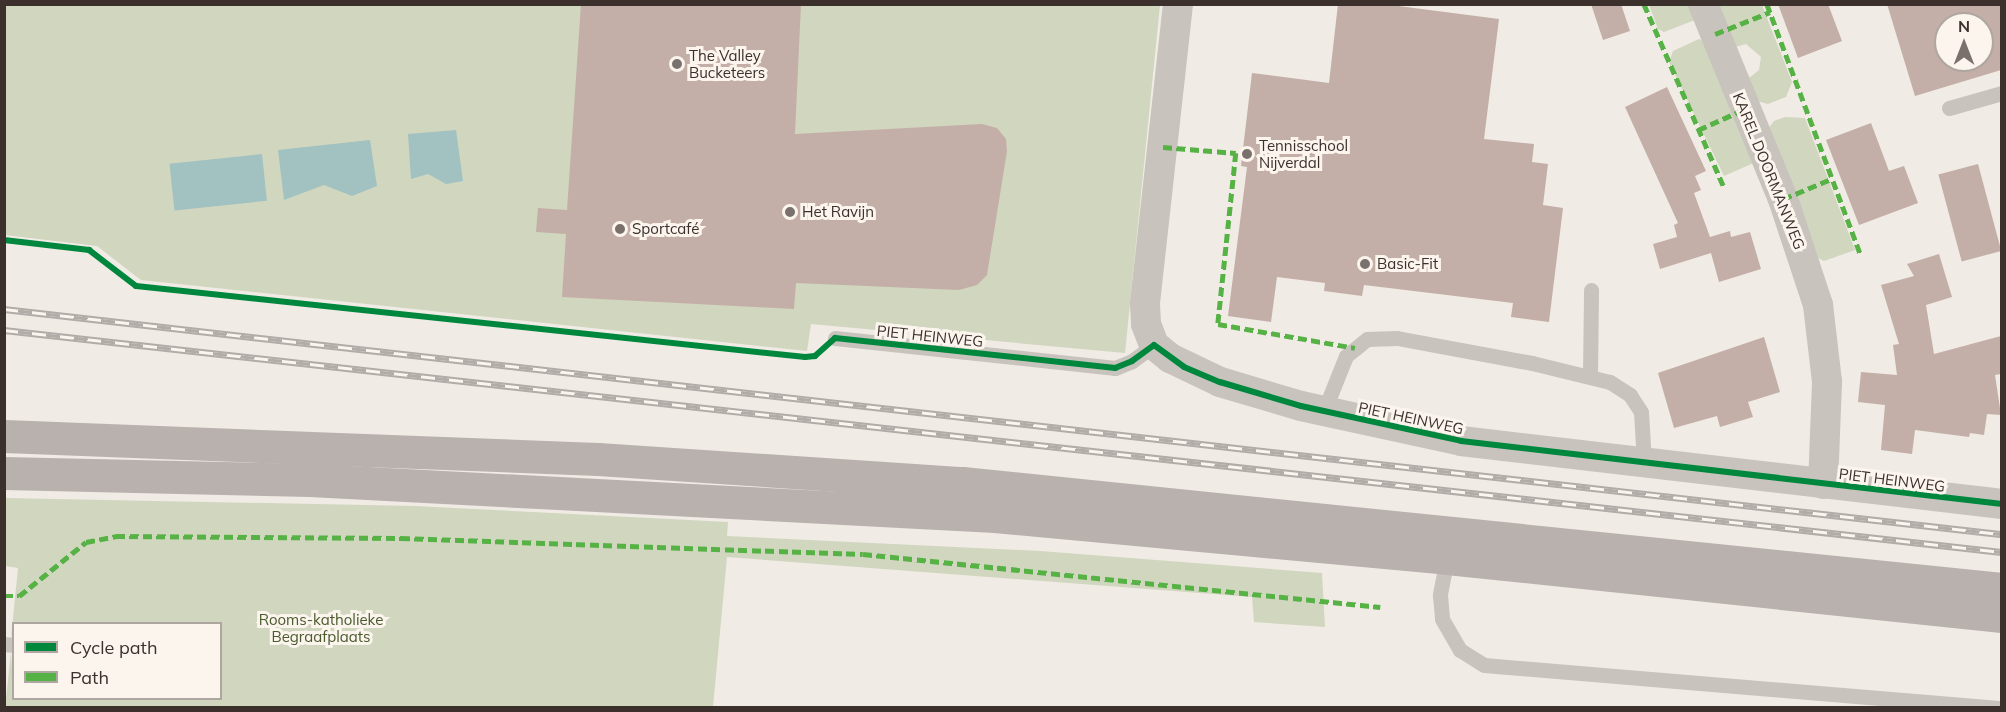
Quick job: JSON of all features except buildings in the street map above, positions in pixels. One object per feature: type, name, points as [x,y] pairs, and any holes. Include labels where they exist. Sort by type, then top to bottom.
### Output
[{"type":"main road","points":[[4,436],[598,459],[962,483],[2001,589]]},
{"type":"main road","points":[[4,473],[310,480],[995,516],[1447,558],[2001,616]]},
{"type":"street","points":[[1154,345],[1146,324],[1145,304],[1178,4]]},
{"type":"street","name":"KAREL DOORMANWEG","points":[[1703,4],[1783,199],[1818,305],[1827,382],[1823,484]]},
{"type":"street","name":"PIET HEINWEG","points":[[1154,345],[1184,367],[1220,382],[1324,411],[1461,441],[2001,504]]},
{"type":"lane","points":[[1949,108],[2001,93]]},
{"type":"lane","points":[[1590,376],[1591,290]]},
{"type":"lane","name":"PIET HEINWEG","points":[[835,338],[1115,368],[1154,345]]},
{"type":"lane","points":[[1324,411],[1346,356],[1367,339],[1397,338],[1590,376],[1630,395],[1641,412],[1644,463]]},
{"type":"lane","points":[[1447,558],[1440,594],[1442,619],[1460,650],[1484,665],[2000,708]]},
{"type":"green space","points":[[4,5],[1160,5],[1125,353],[811,324],[807,351],[141,280],[97,246],[5,235]]},
{"type":"green space","points":[[1649,5],[1692,5],[1695,20],[1664,32],[1658,29]]},
{"type":"green space","points":[[1718,5],[1762,5],[1792,82],[1786,97],[1768,104],[1757,101],[1749,78],[1759,70],[1761,57],[1746,44],[1735,47]]},
{"type":"green space","points":[[1699,39],[1705,41],[1756,162],[1724,176],[1669,62],[1673,51]]},
{"type":"green space","points":[[1785,117],[1805,118],[1855,250],[1824,261],[1818,258],[1768,129],[1774,121]]},
{"type":"green space","name":"Rooms-katholieke Begraafplaats","points":[[5,498],[415,506],[728,522],[727,536],[1040,551],[1322,573],[1325,627],[1254,622],[1252,597],[727,557],[713,707],[5,708],[11,652],[12,700],[222,700],[222,622],[13,622],[18,568],[5,566]]},
{"type":"water","points":[[456,130],[463,181],[446,184],[428,174],[411,179],[408,134]]},
{"type":"water","points":[[370,140],[377,186],[352,196],[324,185],[284,200],[278,150]]},
{"type":"water","points":[[262,154],[267,201],[174,210],[170,164]]},
{"type":"railway","points":[[4,309],[2002,534]]},
{"type":"railway","points":[[4,330],[2002,552]]},
{"type":"marked path","points":[[1644,4],[1724,187]]},
{"type":"marked path","points":[[1767,4],[1861,256]]},
{"type":"marked path","points":[[1715,34],[1770,12]]},
{"type":"marked path","points":[[1698,130],[1745,109]]},
{"type":"marked path","points":[[1163,147],[1236,153],[1218,324],[1355,348]]},
{"type":"marked path","points":[[1783,199],[1831,179]]},
{"type":"marked path","points":[[4,596],[19,596],[86,542],[116,536],[401,538],[863,554],[1380,607]]},
{"type":"cycle path","points":[[4,240],[89,250],[136,286],[805,357],[815,356],[835,338],[1115,368],[1132,361],[1154,345],[1184,367],[1220,382],[1301,406],[1461,441],[2002,504]]},
{"type":"place","name":"The Valley Bucketeers","points":[[677,64]]},
{"type":"place","name":"Tennisschool Nijverdal","points":[[1247,154]]},
{"type":"place","name":"Het Ravijn","points":[[790,212]]},
{"type":"place","name":"Sportcafé","points":[[620,229]]},
{"type":"place","name":"Basic-Fit","points":[[1365,264]]}]
